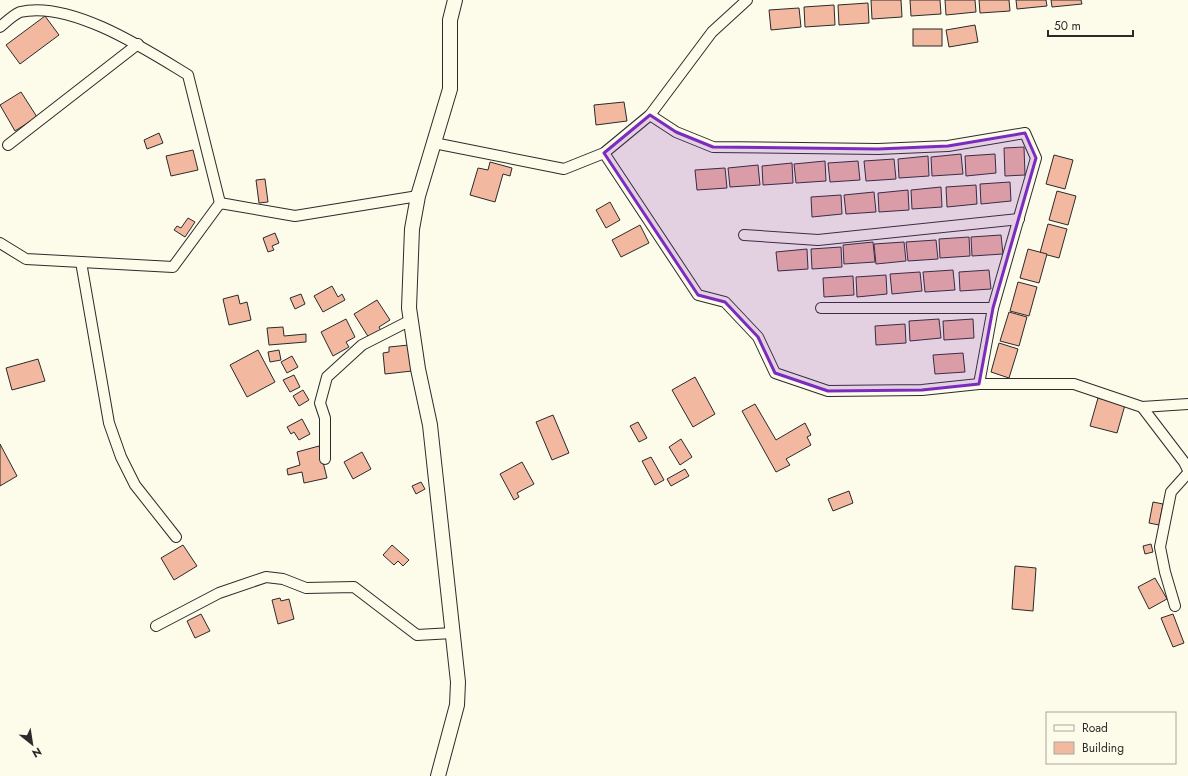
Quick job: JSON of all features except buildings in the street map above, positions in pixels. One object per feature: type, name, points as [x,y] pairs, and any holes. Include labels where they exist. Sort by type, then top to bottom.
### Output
[{"type":"street","points":[[438,776],[457,705],[458,682],[454,634],[430,425],[418,369],[411,320],[409,255],[418,196],[450,89],[450,20],[455,0]]},
{"type":"street","points":[[434,143],[564,169],[604,153],[650,115],[712,32],[747,0]]},
{"type":"street","points":[[0,26],[20,12],[51,9],[83,17],[138,44],[188,75],[220,203]]},
{"type":"street","points":[[8,145],[138,44]]},
{"type":"street","points":[[650,115],[676,132],[714,147],[878,149],[948,146],[1025,133],[1036,158],[993,308],[979,384]]},
{"type":"street","points":[[604,153],[698,295],[725,302],[758,338],[775,373],[828,391],[922,390],[979,384],[1074,384],[1142,407],[1188,404]]},
{"type":"street","points":[[220,203],[295,216],[418,196]]},
{"type":"street","points":[[0,243],[26,259],[173,267],[220,203]]},
{"type":"street","points":[[744,235],[818,240],[1019,219]]},
{"type":"street","points":[[81,262],[109,423],[120,457],[135,485],[176,537]]},
{"type":"street","points":[[821,308],[993,308]]},
{"type":"street","points":[[325,459],[325,418],[320,404],[327,377],[362,345],[411,320]]},
{"type":"street","points":[[1142,407],[1184,462],[1188,472],[1171,492],[1160,547],[1165,572],[1175,606]]},
{"type":"street","points":[[156,626],[219,593],[266,577],[284,579],[306,588],[354,587],[417,635],[454,634]]},
{"type":"highlighted area","points":[[650,115],[676,132],[713,147],[878,149],[948,146],[1025,133],[1036,158],[993,308],[979,384],[922,390],[828,391],[775,373],[758,337],[725,302],[698,295],[604,153]]}]
